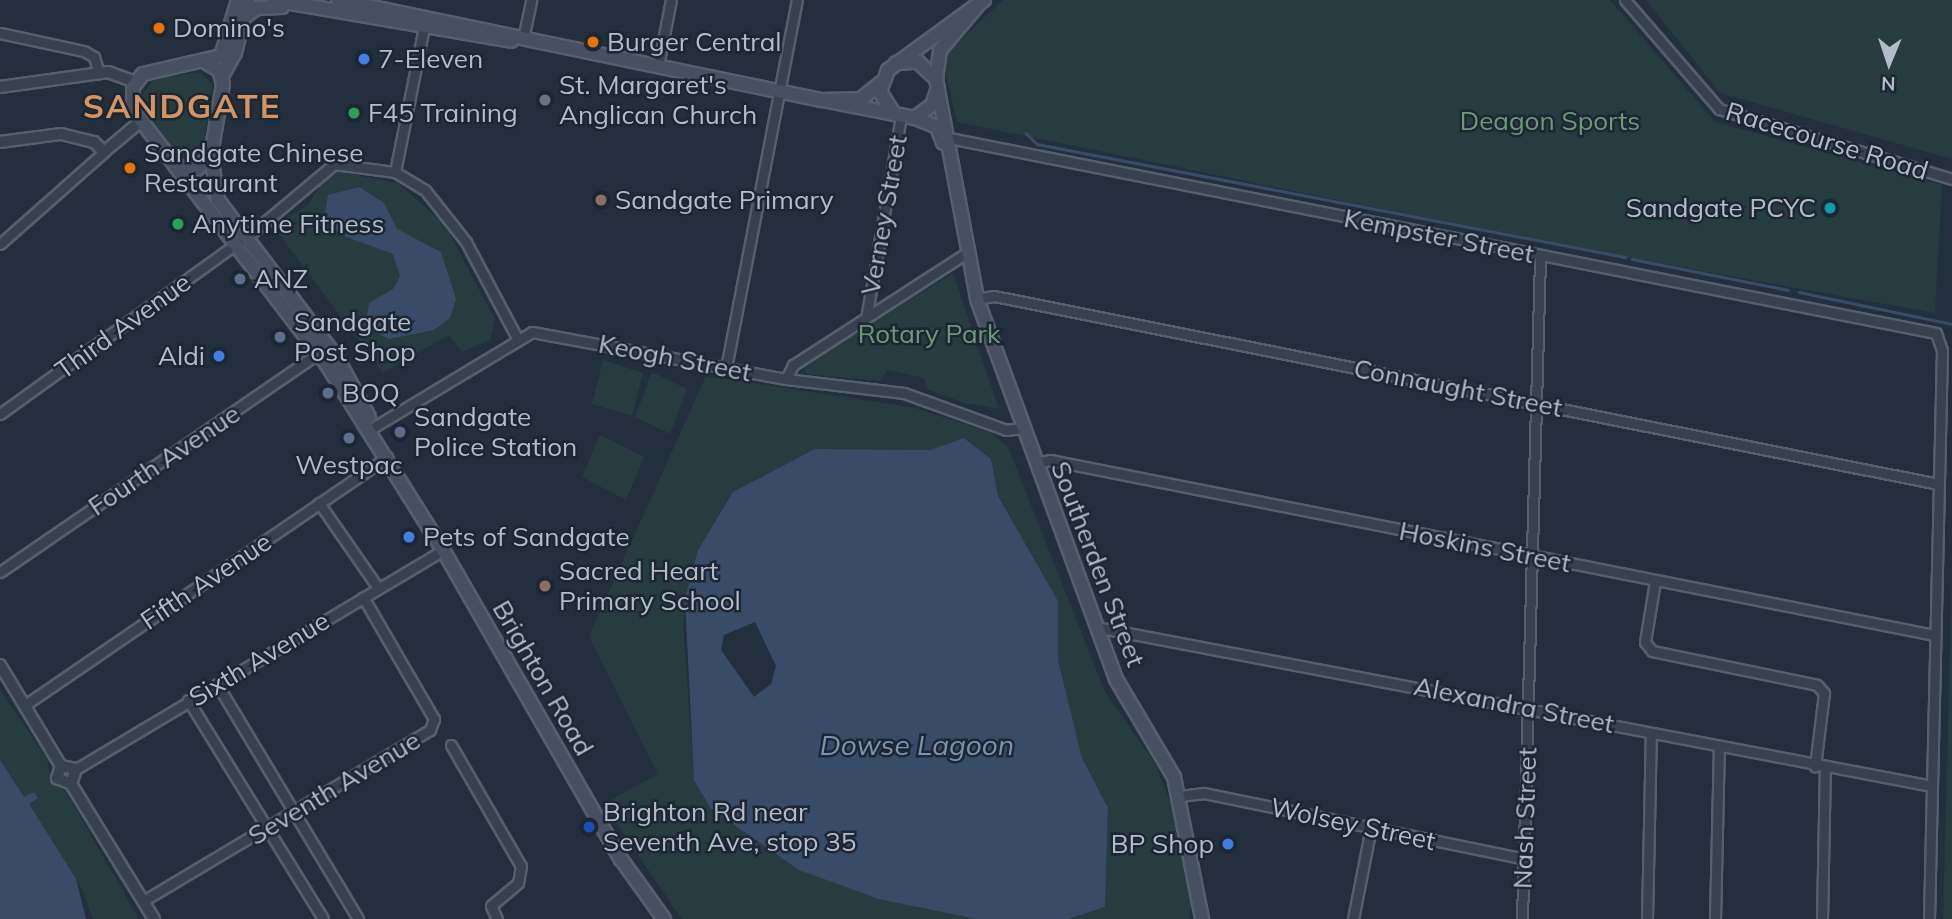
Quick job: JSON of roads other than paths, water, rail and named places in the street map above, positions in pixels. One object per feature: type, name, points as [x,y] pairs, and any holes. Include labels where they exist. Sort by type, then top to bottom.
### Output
[{"type":"main road","points":[[136,82],[152,71],[207,63],[226,50],[237,0]]},
{"type":"main road","name":"Brighton Road","points":[[241,241],[213,187],[211,156],[222,76],[248,0]]},
{"type":"main road","points":[[273,0],[296,4]]},
{"type":"main road","points":[[338,0],[822,100],[861,99],[881,83],[897,63],[981,2]]},
{"type":"main road","points":[[822,100],[839,108],[903,116],[932,105],[940,50],[981,2]]},
{"type":"main road","points":[[244,17],[257,8],[296,4],[326,5],[424,31],[523,40]]},
{"type":"main road","points":[[897,63],[918,62],[937,83]]},
{"type":"main road","points":[[207,63],[222,76]]},
{"type":"main road","name":"Brighton Road","points":[[136,82],[130,100],[141,121],[176,167],[241,241],[323,350],[443,550],[621,859],[664,919]]},
{"type":"main road","points":[[881,83],[882,100],[903,116],[946,137]]},
{"type":"main road","name":"Southerden Street","points":[[937,83],[959,218],[977,299],[1121,690],[1168,763],[1180,796],[1202,919]]},
{"type":"main road","points":[[176,167],[197,169],[211,156]]},
{"type":"street","points":[[523,40],[531,0]]},
{"type":"street","points":[[657,66],[671,0]]},
{"type":"street","points":[[726,369],[797,0]]},
{"type":"street","name":"Racecourse Road","points":[[1625,0],[1719,110],[1952,179]]},
{"type":"street","points":[[426,17],[395,172],[415,181],[452,220],[517,338]]},
{"type":"street","points":[[0,33],[84,51],[96,59],[99,73]]},
{"type":"street","points":[[0,87],[99,73],[120,73],[136,82]]},
{"type":"street","name":"Verney Street","points":[[867,313],[903,116]]},
{"type":"street","points":[[0,244],[141,121]]},
{"type":"street","points":[[0,142],[61,134],[94,142],[104,152]]},
{"type":"street","name":"Kempster Street","points":[[946,137],[1936,333],[1942,350],[1938,484]]},
{"type":"street","name":"Third Avenue","points":[[0,414],[306,192],[328,166],[395,172]]},
{"type":"street","name":"Keogh Street","points":[[371,428],[517,338],[540,332],[786,379],[793,365],[867,313],[966,253]]},
{"type":"street","name":"Nash Street","points":[[1522,919],[1540,256]]},
{"type":"street","name":"Connaught Street","points":[[977,299],[994,296],[1938,484]]},
{"type":"street","name":"Fourth Avenue","points":[[0,572],[323,350]]},
{"type":"street","points":[[786,379],[904,393],[1006,430],[1023,428]]},
{"type":"street","name":"Fifth Avenue","points":[[25,705],[387,457]]},
{"type":"street","name":"Hoskins Street","points":[[1036,463],[1050,460],[1935,635]]},
{"type":"street","points":[[1929,919],[1938,484]]},
{"type":"street","points":[[319,503],[378,588]]},
{"type":"street","name":"Sixth Avenue","points":[[76,769],[443,550]]},
{"type":"street","points":[[1655,580],[1645,642],[1652,650],[1817,685],[1824,693],[1815,766]]},
{"type":"street","name":"Seventh Avenue","points":[[143,901],[430,730],[433,719],[363,597]]},
{"type":"street","name":"Alexandra Street","points":[[1096,627],[1528,707],[1825,768],[1932,786]]},
{"type":"street","points":[[0,665],[61,766],[76,769],[71,784]]},
{"type":"street","points":[[217,684],[358,919]]},
{"type":"street","points":[[188,701],[323,919]]},
{"type":"street","points":[[1647,919],[1651,734]]},
{"type":"street","points":[[450,745],[521,866],[518,883],[491,906],[497,919]]},
{"type":"street","points":[[1715,919],[1719,747]]},
{"type":"street","points":[[61,766],[57,778],[71,784],[154,919]]},
{"type":"street","points":[[1822,919],[1825,768]]},
{"type":"street","name":"Wolsey Street","points":[[1180,796],[1204,793],[1525,859]]},
{"type":"street","points":[[1353,919],[1371,828]]},
{"type":"water","points":[[359,187],[384,203],[397,229],[441,252],[456,299],[450,318],[434,330],[389,339],[365,326],[369,303],[393,289],[400,276],[393,254],[341,235],[324,219],[328,195]]},
{"type":"water","name":"Dowse Lagoon","points":[[964,438],[991,459],[998,496],[1058,601],[1058,660],[1082,758],[1108,808],[1105,907],[1068,919],[977,919],[879,899],[799,870],[711,809],[694,780],[685,598],[698,550],[733,492],[815,449],[930,450]],"holes":[[[755,622],[776,666],[771,684],[754,697],[721,650],[724,635]]]},
{"type":"water","points":[[0,760],[24,797],[34,792],[38,798],[29,804],[76,879],[86,919],[0,919]]},
{"type":"waterway","points":[[1026,133],[1037,144],[1625,257]]},
{"type":"waterway","points":[[1632,259],[1788,290]]},
{"type":"waterway","points":[[1799,292],[1952,324]]},
{"type":"place","name":"Domino's","points":[[159,28]]},
{"type":"place","name":"Burger Central","points":[[593,42]]},
{"type":"place","name":"7-Eleven","points":[[364,59]]},
{"type":"place","name":"St. Margaret's Anglican Church","points":[[545,100]]},
{"type":"place","name":"F45 Training","points":[[354,113]]},
{"type":"place","name":"Sandgate Chinese Restaurant","points":[[130,168]]},
{"type":"place","name":"Sandgate Primary","points":[[601,200]]},
{"type":"place","name":"Sandgate PCYC","points":[[1830,208]]},
{"type":"place","name":"Anytime Fitness","points":[[178,224]]},
{"type":"place","name":"ANZ","points":[[240,279]]},
{"type":"place","name":"Sandgate Post Shop","points":[[280,337]]},
{"type":"place","name":"Aldi","points":[[219,356]]},
{"type":"place","name":"BOQ","points":[[328,393]]},
{"type":"place","name":"Sandgate Police Station","points":[[400,432]]},
{"type":"place","name":"Westpac","points":[[349,438]]},
{"type":"place","name":"Pets of Sandgate","points":[[409,537]]},
{"type":"place","name":"Sacred Heart Primary School","points":[[545,586]]},
{"type":"place","name":"Brighton Rd near Seventh Ave, stop 35","points":[[589,827]]},
{"type":"place","name":"BP Shop","points":[[1228,844]]},
{"type":"district","name":"SANDGATE","points":[[182,106]]},
{"type":"park label","name":"Deagon Sports","points":[[1550,121]]},
{"type":"park label","name":"Rotary Park","points":[[929,334]]}]
